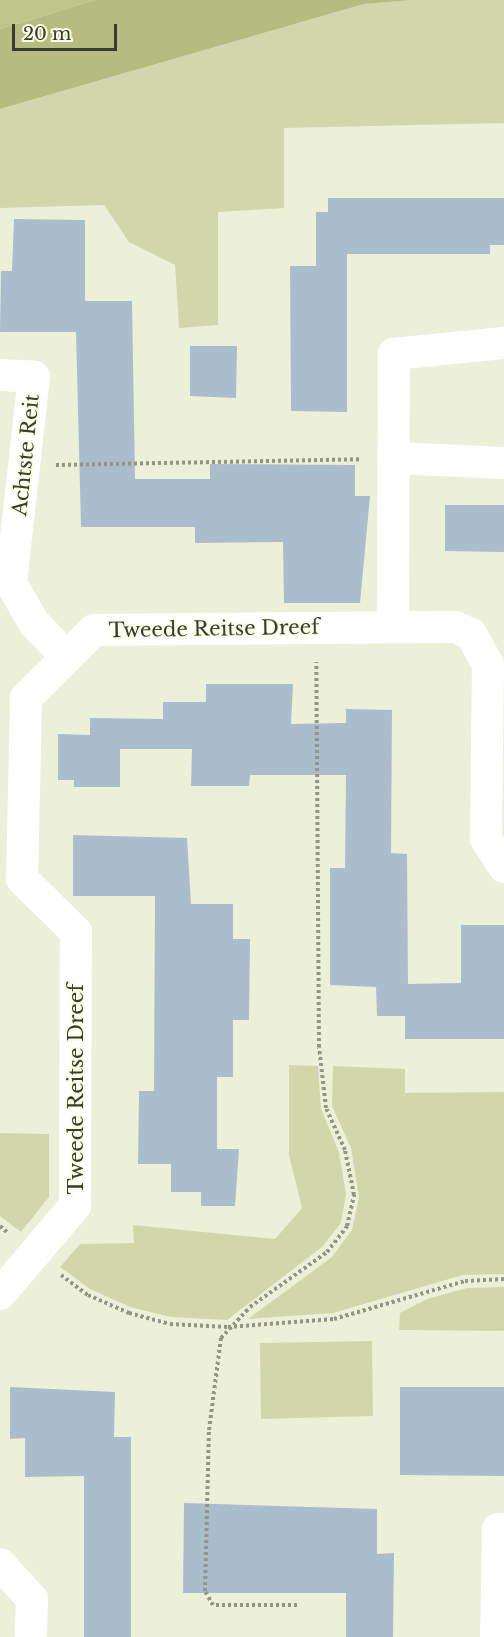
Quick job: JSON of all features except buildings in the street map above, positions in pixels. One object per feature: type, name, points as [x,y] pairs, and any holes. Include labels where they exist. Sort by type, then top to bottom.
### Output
[{"type":"street","points":[[393,627],[397,458],[394,354],[504,343]]},
{"type":"street","name":"Achtste Reit","points":[[0,375],[34,377],[27,466],[11,583],[34,623],[67,657]]},
{"type":"street","points":[[397,458],[504,463]]},
{"type":"street","name":"Tweede Reitse Dreef","points":[[0,1294],[75,1206],[76,932],[22,879],[12,764],[26,698],[94,630],[455,627],[481,646],[488,665],[486,839],[504,867]]},
{"type":"street","points":[[496,1637],[498,1529],[504,1529]]},
{"type":"street","points":[[0,1564],[32,1599],[31,1637]]},
{"type":"path","points":[[27,466],[397,458]]},
{"type":"path","points":[[297,1605],[213,1605],[205,1591],[209,1430],[221,1338],[228,1327],[327,1252],[347,1226],[354,1195],[345,1150],[326,1108],[319,1047],[315,628]]},
{"type":"path","points":[[0,1226],[88,1295],[129,1313],[170,1324],[228,1327],[334,1319],[465,1281],[504,1279]]},
{"type":"shaded area","points":[[0,0],[95,0],[0,29]]},
{"type":"shaded area","points":[[95,0],[411,0],[364,4],[0,109],[0,29]]},
{"type":"shaded area","points":[[411,0],[504,0],[504,123],[284,128],[284,208],[218,212],[218,325],[179,328],[175,265],[129,242],[104,205],[0,208],[0,109],[364,4]]},
{"type":"shaded area","points":[[289,1065],[318,1066],[321,1109],[339,1152],[346,1194],[341,1223],[322,1247],[227,1320],[171,1317],[130,1307],[90,1289],[60,1267],[80,1244],[134,1243],[133,1225],[275,1239],[302,1208],[289,1155]]},
{"type":"shaded area","points":[[333,1066],[405,1069],[405,1093],[504,1092],[504,1274],[463,1275],[333,1313],[248,1319],[332,1257],[352,1230],[359,1197],[351,1148],[332,1106]]},
{"type":"shaded area","points":[[0,1133],[49,1134],[49,1197],[21,1232],[0,1216]]},
{"type":"shaded area","points":[[504,1287],[504,1331],[399,1330],[400,1313],[427,1299],[467,1288]]},
{"type":"shaded area","points":[[372,1341],[373,1416],[261,1419],[260,1343]]}]
